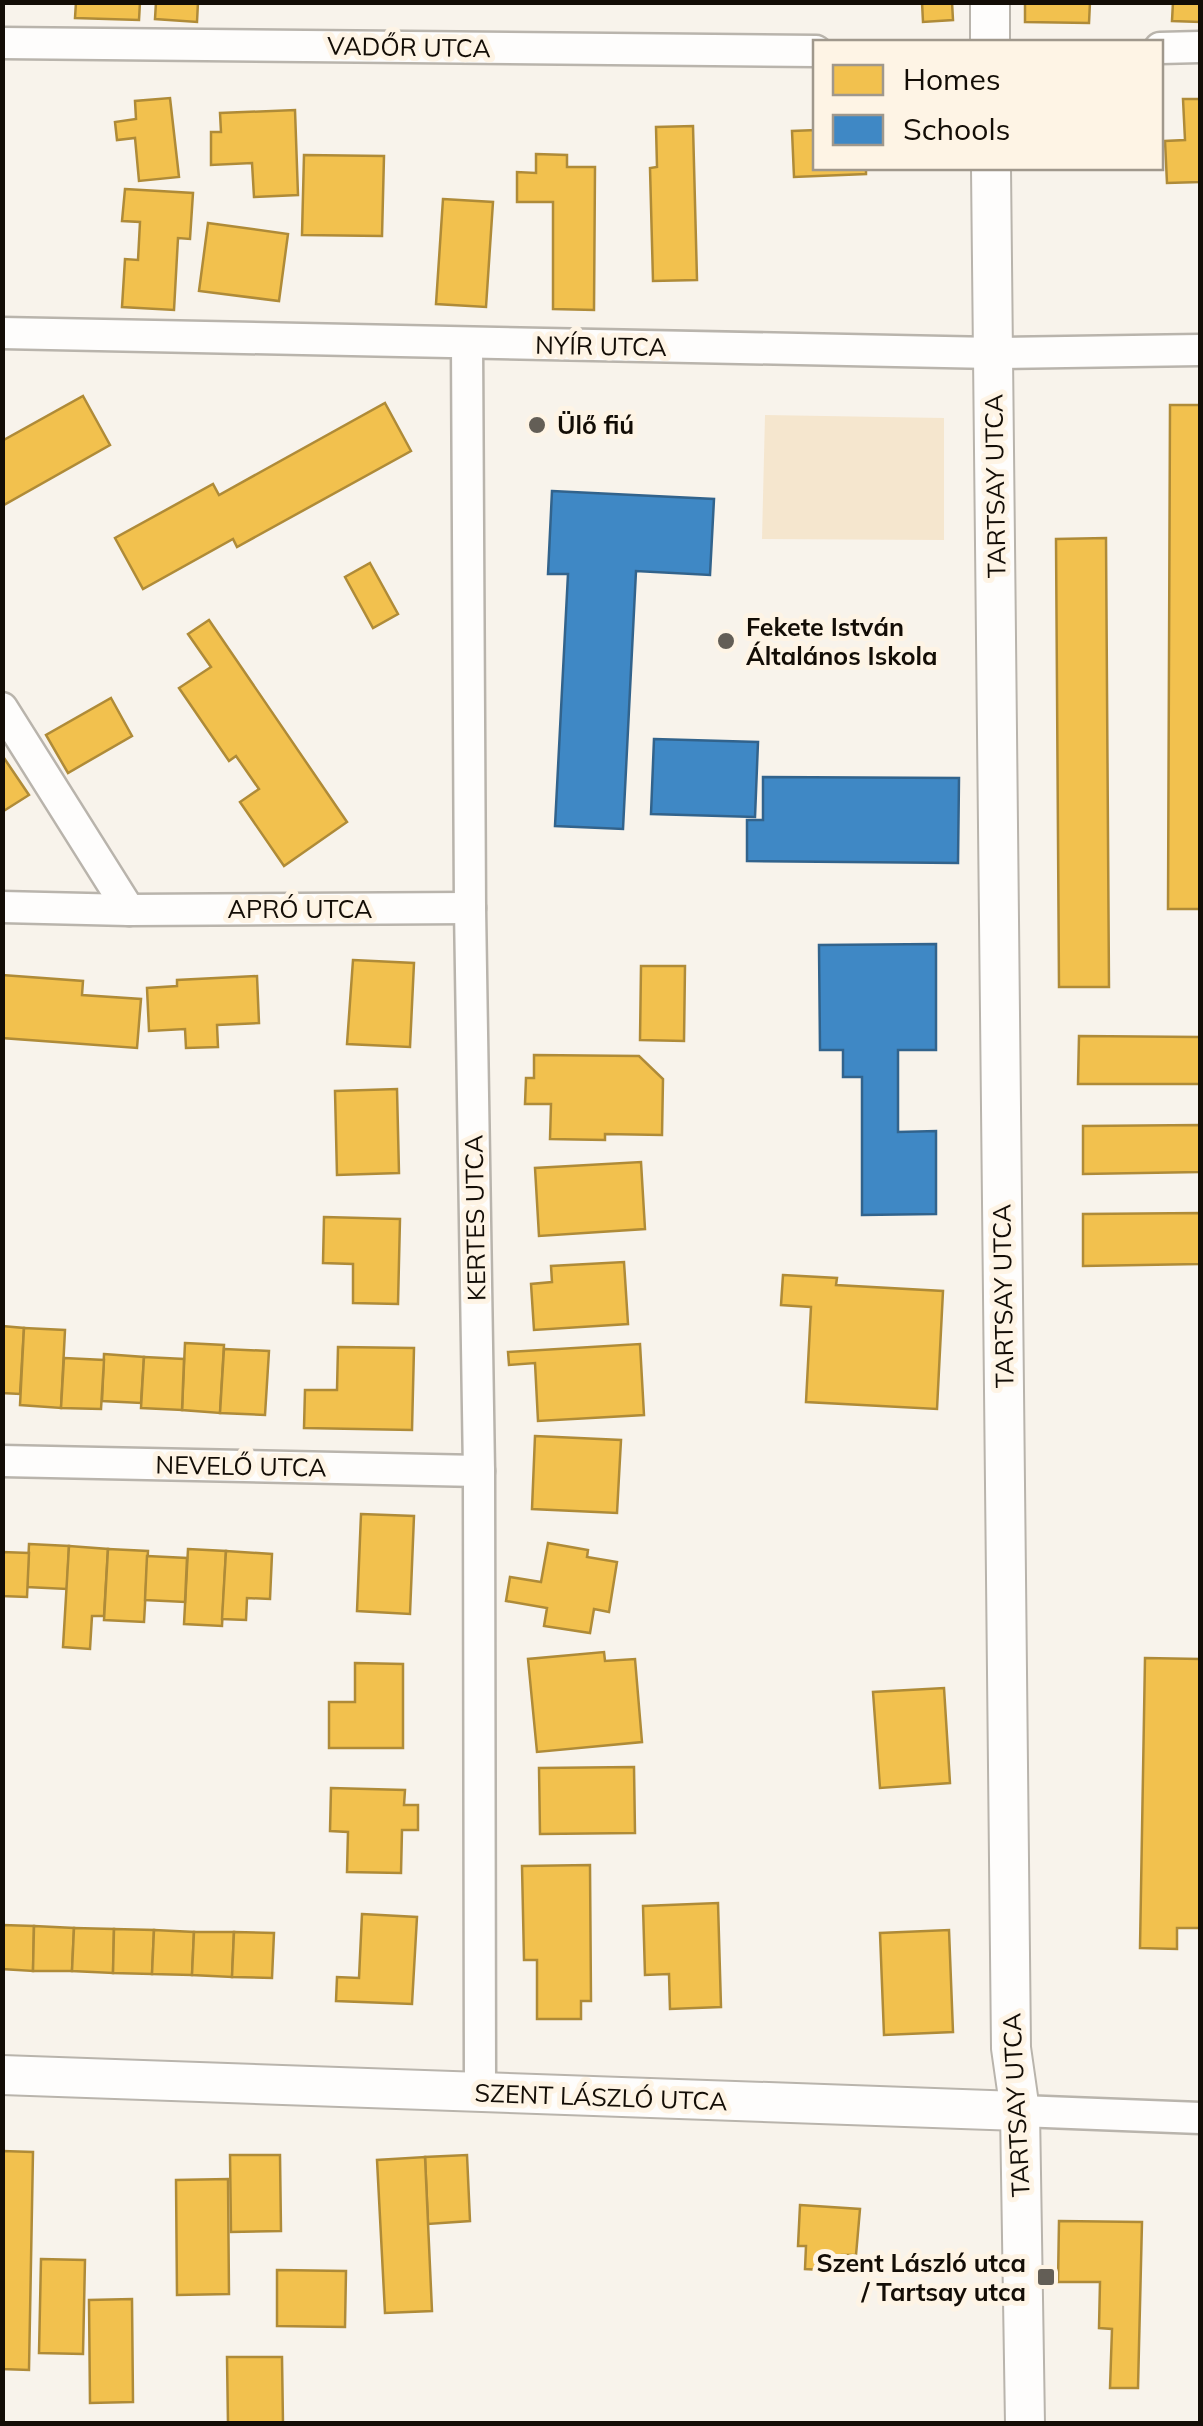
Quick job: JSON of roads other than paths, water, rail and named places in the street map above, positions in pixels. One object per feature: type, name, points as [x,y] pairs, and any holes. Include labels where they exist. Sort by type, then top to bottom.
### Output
[{"type":"street","points":[[990,2],[990,40]]},
{"type":"street","name":"VADŐR UTCA","points":[[2,43],[813,51]]},
{"type":"street","points":[[1163,48],[1200,47]]},
{"type":"street","name":"TARTSAY UTCA","points":[[991,170],[1011,2048],[1020,2111],[1025,2424]]},
{"type":"street","name":"NYÍR UTCA","points":[[2,333],[993,353],[1200,350]]},
{"type":"street","name":"KERTES UTCA","points":[[467,344],[470,908],[479,1471],[480,2092]]},
{"type":"street","points":[[2,708],[130,910]]},
{"type":"street","name":"APRÓ UTCA","points":[[2,907],[470,908]]},
{"type":"street","name":"NEVELŐ UTCA","points":[[2,1461],[479,1471]]},
{"type":"street","name":"SZENT LÁSZLÓ UTCA","points":[[2,2075],[1200,2118]]},
{"type":"place","name":"Ülő fiú","points":[[537,425]]},
{"type":"place","name":"Fekete István Általános Iskola","points":[[726,641]]},
{"type":"place","name":"Szent László utca / Tartsay utca","points":[[1046,2277]]}]
